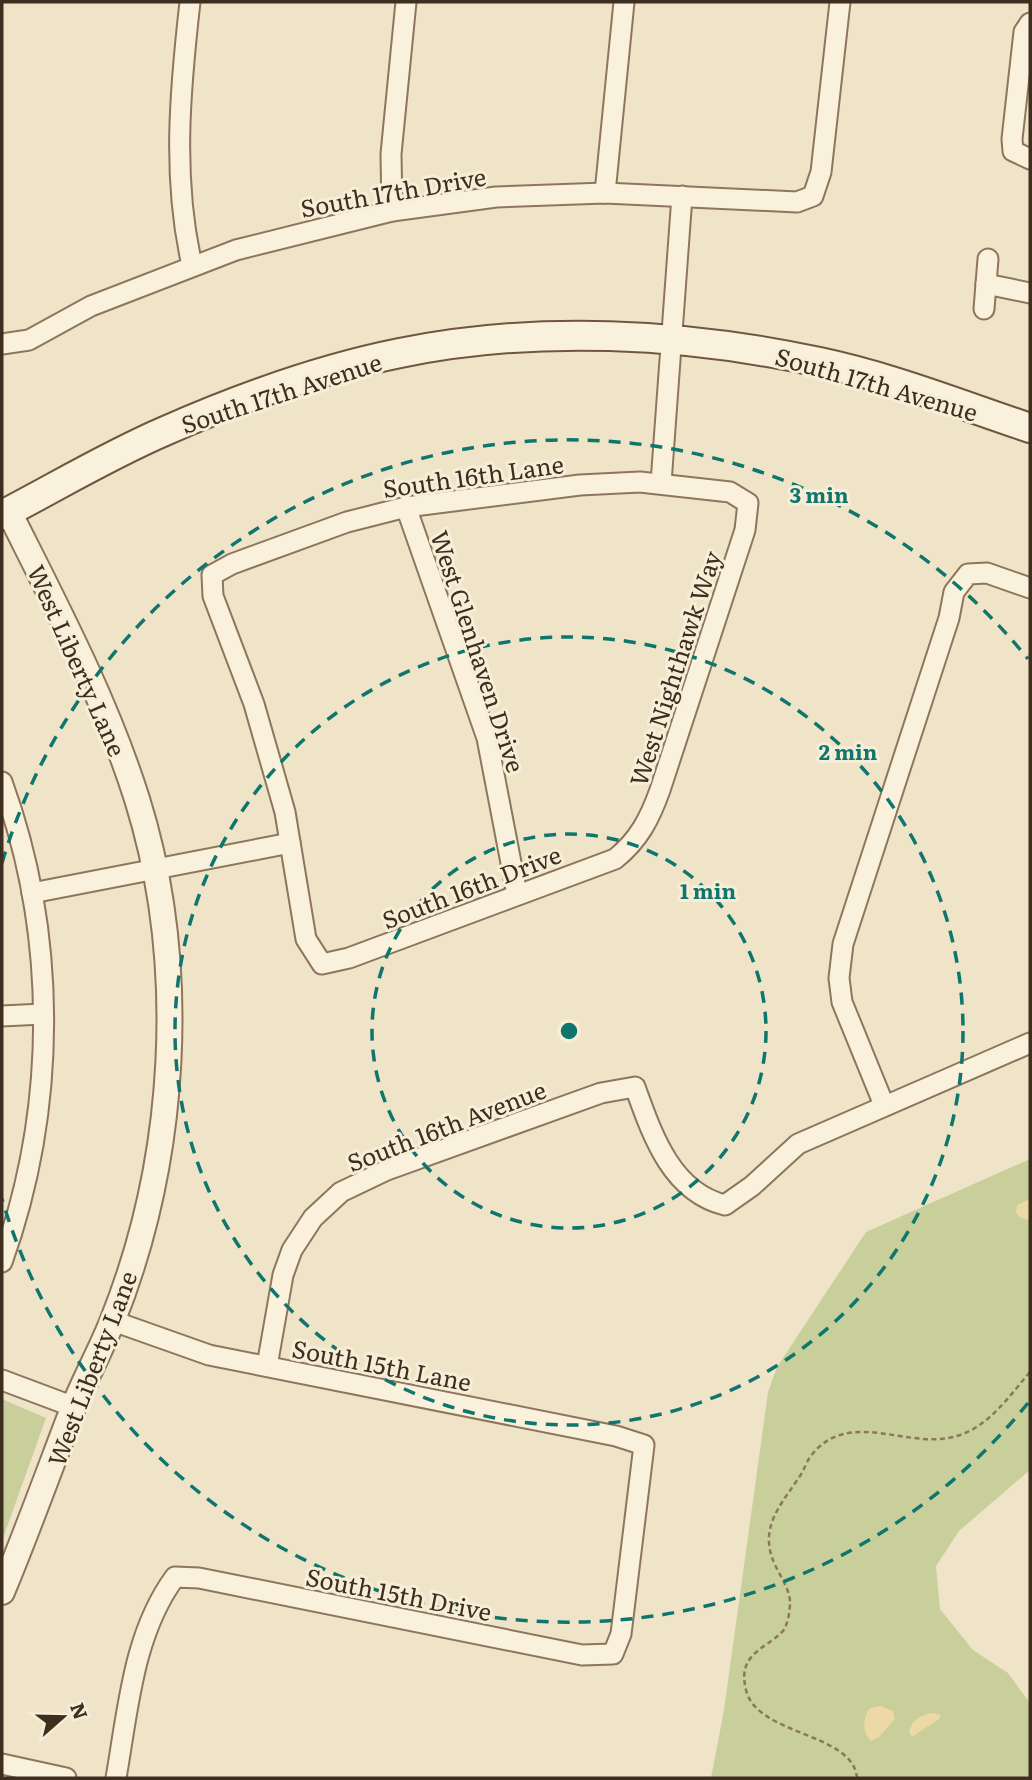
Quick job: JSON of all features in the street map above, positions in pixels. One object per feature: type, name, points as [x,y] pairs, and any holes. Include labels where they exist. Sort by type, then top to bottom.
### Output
[{"type":"main road","name":"South 17th Avenue","points":[[4,508],[180,424],[242,399],[344,367],[400,353],[455,344],[547,337],[673,340],[756,349],[822,362],[1029,425]]},
{"type":"street","points":[[190,2],[178,149],[186,242],[192,265]]},
{"type":"street","points":[[392,211],[391,154],[406,2]]},
{"type":"street","points":[[606,193],[624,2]]},
{"type":"street","name":"South 17th Drive","points":[[2,344],[29,340],[91,306],[192,265],[294,233],[392,211],[496,197],[606,193],[797,202],[813,196],[821,172],[840,2]]},
{"type":"street","points":[[1030,23],[1024,32],[1012,139],[1013,151],[1030,159]]},
{"type":"street","points":[[661,483],[682,196]]},
{"type":"street","points":[[984,309],[988,259]]},
{"type":"street","points":[[986,284],[1030,293]]},
{"type":"street","name":"South 16th Lane","points":[[290,843],[271,758],[254,704],[213,596],[212,575],[232,564],[347,523],[406,507],[593,484],[661,483],[730,492],[748,503]]},
{"type":"street","name":"West Nighthawk Way","points":[[633,845],[651,815],[660,790],[746,530],[748,503]]},
{"type":"street","name":"West Glenhaven Drive","points":[[406,507],[487,738],[517,894]]},
{"type":"street","name":"West Liberty Lane","points":[[2,1592],[74,1407],[113,1321],[155,1172],[170,1038],[167,968],[155,870],[138,802],[102,700],[71,632],[4,508]]},
{"type":"street","points":[[1030,588],[987,573],[968,574],[954,592],[949,618],[843,944],[839,978],[842,1002],[884,1105],[1030,1043]]},
{"type":"street","points":[[2,782],[15,819],[32,893],[38,935],[44,1050],[38,1119],[16,1224],[2,1262]]},
{"type":"street","points":[[32,893],[290,843]]},
{"type":"street","name":"South 16th Drive","points":[[290,843],[306,939],[322,964],[349,958],[615,859],[633,845]]},
{"type":"street","points":[[2,1016],[43,1014]]},
{"type":"street","name":"South 16th Avenue","points":[[267,1366],[283,1275],[292,1250],[313,1218],[341,1192],[387,1170],[601,1093],[635,1087],[659,1150],[705,1200],[725,1205],[798,1144],[884,1105]]},
{"type":"street","name":"South 15th Lane","points":[[113,1321],[209,1355],[616,1436],[644,1446],[621,1634],[613,1654]]},
{"type":"street","points":[[2,1380],[74,1407]]},
{"type":"street","name":"South 15th Drive","points":[[116,1778],[132,1684],[144,1639],[162,1595],[175,1577],[199,1578],[582,1654],[613,1654]]},
{"type":"street","points":[[2,1764],[66,1778]]},
{"type":"path","points":[[857,1778],[856,1767],[846,1756],[774,1718],[753,1704],[746,1690],[746,1671],[751,1655],[783,1631],[788,1616],[790,1599],[773,1562],[770,1546],[775,1510],[810,1458],[823,1444],[837,1436],[872,1431],[928,1441],[961,1435],[981,1425],[1030,1372]]},
{"type":"green space","points":[[1030,1159],[1030,1470],[959,1531],[936,1566],[940,1609],[973,1650],[1008,1673],[1030,1703],[1030,1778],[711,1778],[724,1710],[768,1392],[777,1367],[866,1232]]},
{"type":"green space","points":[[2,1399],[46,1418],[2,1541]]},
{"type":"sand","points":[[1030,1199],[1030,1220],[1021,1218],[1016,1213],[1017,1205]]},
{"type":"sand","points":[[881,1706],[893,1711],[895,1719],[879,1737],[871,1741],[864,1725],[866,1716],[870,1708]]},
{"type":"sand","points":[[933,1713],[941,1715],[939,1719],[912,1737],[909,1732],[915,1721],[921,1716]]}]
